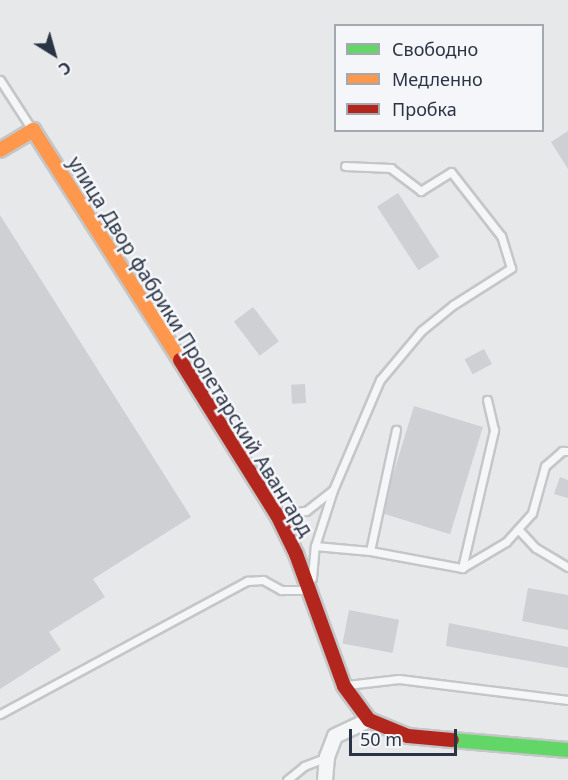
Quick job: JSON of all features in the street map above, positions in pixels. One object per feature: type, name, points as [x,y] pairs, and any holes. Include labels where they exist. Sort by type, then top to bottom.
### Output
[{"type":"street","points":[[0,150],[33,130]]},
{"type":"street","name":"улица Двор фабрики Пролетарский Авангард","points":[[33,130],[277,515],[311,591],[344,686],[369,720]]},
{"type":"street","points":[[325,780],[327,757],[335,736],[369,720],[408,736],[568,750]]},
{"type":"lane","points":[[0,80],[33,130]]},
{"type":"lane","points":[[0,714],[247,581],[263,580],[281,590],[311,591],[315,546],[333,490],[380,380],[399,354],[453,304],[511,268],[501,236],[451,172],[421,190],[391,168],[345,166]]},
{"type":"lane","points":[[462,568],[494,430],[487,400]]},
{"type":"lane","points":[[370,550],[396,429]]},
{"type":"lane","points":[[315,546],[370,550],[462,568],[506,542],[518,529],[532,513],[545,466],[562,451],[568,451]]},
{"type":"lane","points":[[277,515],[306,511],[333,490]]},
{"type":"lane","points":[[518,529],[536,548],[568,567]]},
{"type":"lane","points":[[344,686],[399,679],[568,700]]},
{"type":"lane","points":[[287,780],[304,766],[327,757]]},
{"type":"building","points":[[568,131],[568,169],[551,142]]},
{"type":"building","points":[[398,193],[439,257],[418,270],[377,207]]},
{"type":"building","points":[[0,215],[191,517],[93,579],[105,597],[49,632],[61,650],[0,689]]},
{"type":"building","points":[[253,307],[279,341],[260,356],[234,321]]},
{"type":"building","points":[[484,349],[492,364],[473,374],[465,359]]},
{"type":"building","points":[[305,384],[306,403],[292,404],[291,385]]},
{"type":"building","points":[[414,406],[483,427],[450,534],[381,513]]},
{"type":"building","points":[[560,477],[568,480],[568,498],[554,494]]},
{"type":"building","points":[[528,588],[568,595],[568,630],[522,621]]},
{"type":"building","points":[[349,610],[399,620],[393,653],[343,643]]},
{"type":"building","points":[[449,623],[568,647],[568,668],[446,646]]},
{"type":"traffic: fast","points":[[452,740],[568,750]]},
{"type":"traffic: slow","points":[[0,150],[33,130],[180,360]]},
{"type":"traffic: jam","points":[[180,360],[277,515],[296,554],[344,686],[369,720],[408,736],[452,740]]}]
